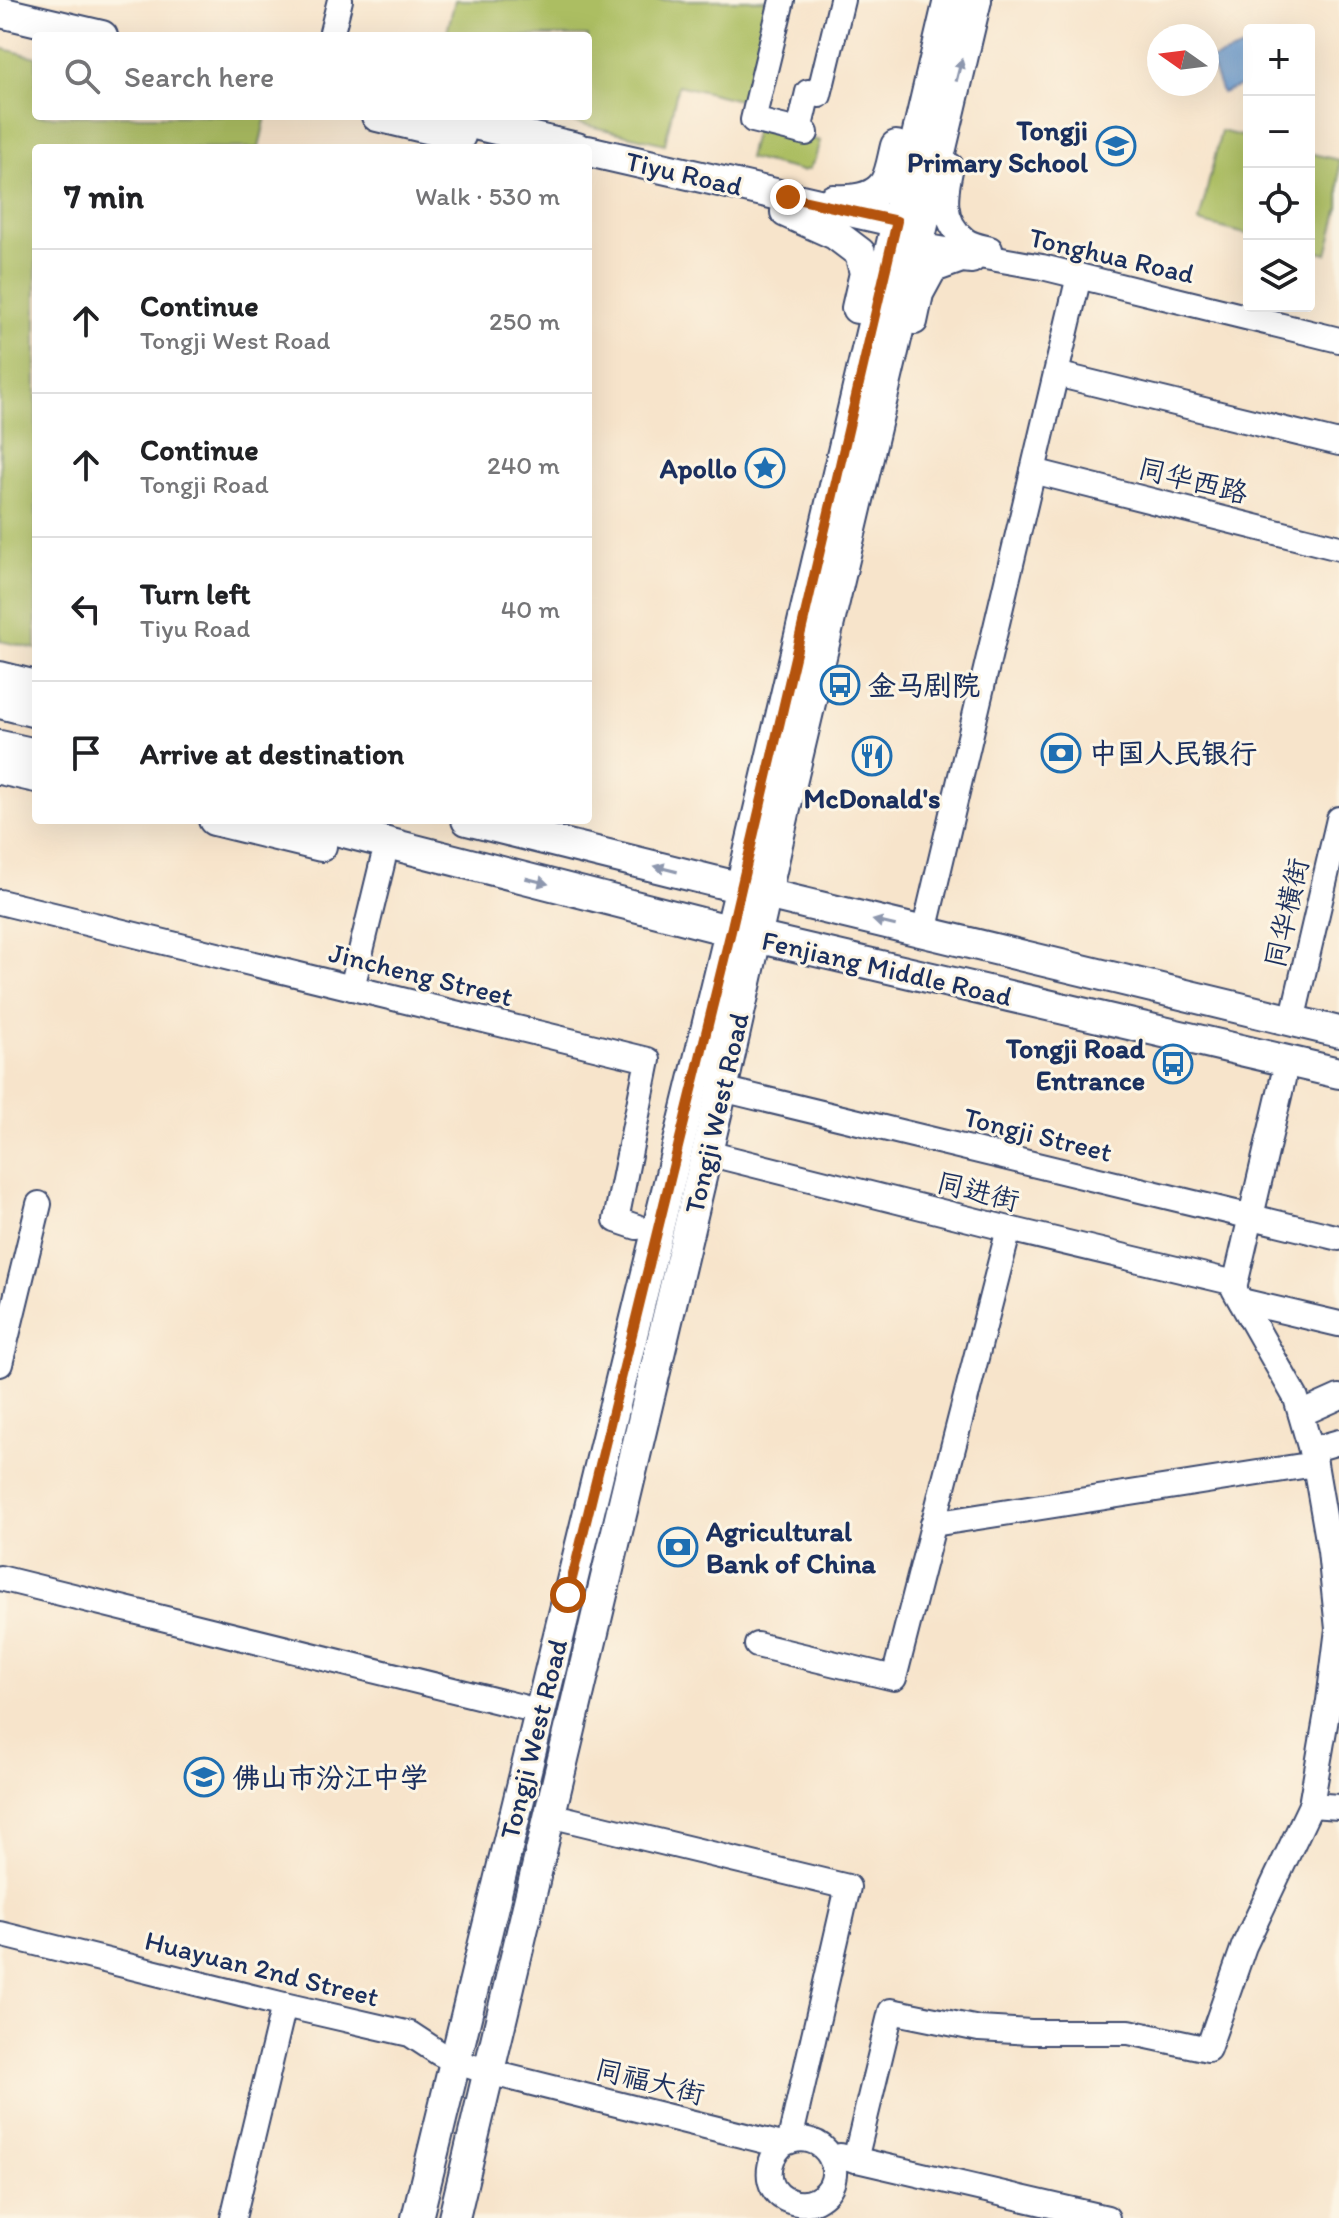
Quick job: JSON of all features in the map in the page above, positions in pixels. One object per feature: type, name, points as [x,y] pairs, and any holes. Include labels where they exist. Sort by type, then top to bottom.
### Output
[{"type":"main road","points":[[907,233],[906,146],[932,0]]},
{"type":"main road","points":[[592,167],[787,204],[845,201],[872,195],[885,183],[906,146],[949,0]]},
{"type":"main road","points":[[753,891],[778,728],[907,233],[976,0]]},
{"type":"main road","points":[[0,12],[85,32]]},
{"type":"main road","points":[[0,27],[32,35]]},
{"type":"main road","points":[[394,120],[495,144]]},
{"type":"main road","points":[[457,120],[560,144]]},
{"type":"main road","name":"Tiyu Road","points":[[592,152],[907,233]]},
{"type":"main road","points":[[778,728],[768,693],[865,273],[860,253],[787,204]]},
{"type":"main road","points":[[851,339],[889,308]]},
{"type":"main road","points":[[784,813],[803,803],[908,353],[889,308]]},
{"type":"main road","points":[[753,891],[784,813],[889,308]]},
{"type":"main road","points":[[0,677],[32,685]]},
{"type":"main road","points":[[0,703],[32,711]]},
{"type":"main road","points":[[0,746],[32,753]]},
{"type":"main road","points":[[0,769],[32,776]]},
{"type":"main road","points":[[231,824],[414,868],[462,862]]},
{"type":"main road","name":"Fenjiang Middle Road","points":[[313,824],[744,934],[1339,1073]]},
{"type":"main road","name":"Fenjiang Middle Road","points":[[485,824],[1014,954],[1294,1013],[1339,1032]]},
{"type":"main road","name":"Tongji West Road","points":[[454,2218],[496,2074],[722,1089],[753,891]]},
{"type":"main road","name":"Tongji West Road","points":[[417,2218],[447,2057],[568,1595],[669,1186],[744,934]]},
{"type":"main road","points":[[1007,996],[1110,1035],[1339,1093]]},
{"type":"main road","points":[[1294,1013],[1339,1013]]},
{"type":"main road","points":[[469,2218],[496,2074],[566,1819],[718,1192],[707,1153]]},
{"type":"main road","points":[[399,2218],[447,2057],[522,1707],[637,1227],[669,1186]]},
{"type":"main road","points":[[568,1595],[563,1536],[592,1493]]},
{"type":"street","points":[[332,32],[340,0]]},
{"type":"street","points":[[782,0],[753,120],[802,132],[808,92],[819,95],[842,0]]},
{"type":"street","points":[[954,151],[944,197],[949,220],[964,248]]},
{"type":"street","name":"Tiyu Road","points":[[907,233],[964,248]]},
{"type":"street","name":"Tonghua Road","points":[[964,248],[1339,340]]},
{"type":"street","points":[[908,353],[921,294],[934,270],[962,260],[1042,267]]},
{"type":"street","points":[[924,932],[1079,276]]},
{"type":"street","points":[[1056,374],[1339,443]]},
{"type":"street","name":"同华西路","points":[[1033,471],[1339,548]]},
{"type":"street","name":"同华横街","points":[[1294,1013],[1339,819]]},
{"type":"street","points":[[352,988],[383,860]]},
{"type":"street","name":"Jincheng Street","points":[[0,902],[648,1060],[616,1220],[637,1227]]},
{"type":"street","points":[[855,2160],[891,2011],[979,2029],[1129,2032],[1208,2049],[1244,1946],[1311,1805],[1338,1629],[1330,1551],[1313,1457],[1296,1398],[1238,1292],[1251,1217],[1283,1079]]},
{"type":"street","name":"Tongji Street","points":[[722,1089],[1339,1238]]},
{"type":"street","name":"同进街","points":[[707,1153],[1009,1229],[1238,1292],[1339,1324]]},
{"type":"street","points":[[0,1364],[39,1204]]},
{"type":"street","points":[[757,1645],[894,1678],[1009,1229]]},
{"type":"street","points":[[1301,1414],[1339,1397]]},
{"type":"street","points":[[933,1524],[1313,1457],[1339,1442]]},
{"type":"street","points":[[0,1578],[522,1707]]},
{"type":"street","points":[[1311,1805],[1339,1807]]},
{"type":"street","points":[[566,1819],[848,1887],[786,2142],[774,2153],[770,2163],[769,2174],[778,2194],[797,2203],[821,2208],[834,2174],[830,2154]]},
{"type":"street","name":"Huayuan 2nd Street","points":[[0,1934],[410,2034],[447,2057],[496,2074]]},
{"type":"street","points":[[233,2218],[284,2005]]},
{"type":"street","name":"同福大街","points":[[496,2074],[786,2142],[802,2138],[811,2140],[830,2154],[1107,2218]]},
{"type":"green space","points":[[455,0],[772,0],[747,102],[678,85],[665,144],[565,120],[592,120],[592,32],[447,32]]},
{"type":"green space","points":[[0,48],[32,56],[32,120],[265,120],[260,144],[32,144],[32,648],[0,641]]},
{"type":"green space","points":[[756,125],[820,141],[809,169],[802,171],[748,158]]},
{"type":"green space","points":[[1221,131],[1243,136],[1243,233],[1199,222]]},
{"type":"green space","points":[[1315,154],[1339,160],[1339,207],[1327,254],[1315,251]]},
{"type":"water","points":[[1243,48],[1243,85],[1222,93],[1219,57]]},
{"type":"place","name":"Tongji Primary School","points":[[1116,146]]},
{"type":"place","name":"Apollo","points":[[765,468]]},
{"type":"place","name":"金马剧院","points":[[840,685]]},
{"type":"place","name":"中国人民银行","points":[[1061,753]]},
{"type":"place","name":"McDonald's","points":[[872,756]]},
{"type":"place","name":"Tongji Road Entrance","points":[[1173,1064]]},
{"type":"place","name":"Agricultural Bank of China","points":[[678,1547]]},
{"type":"place","name":"佛山市汾江中学","points":[[204,1777]]},
{"type":"route","points":[[568,1595],[731,931],[897,221],[788,197]]}]
